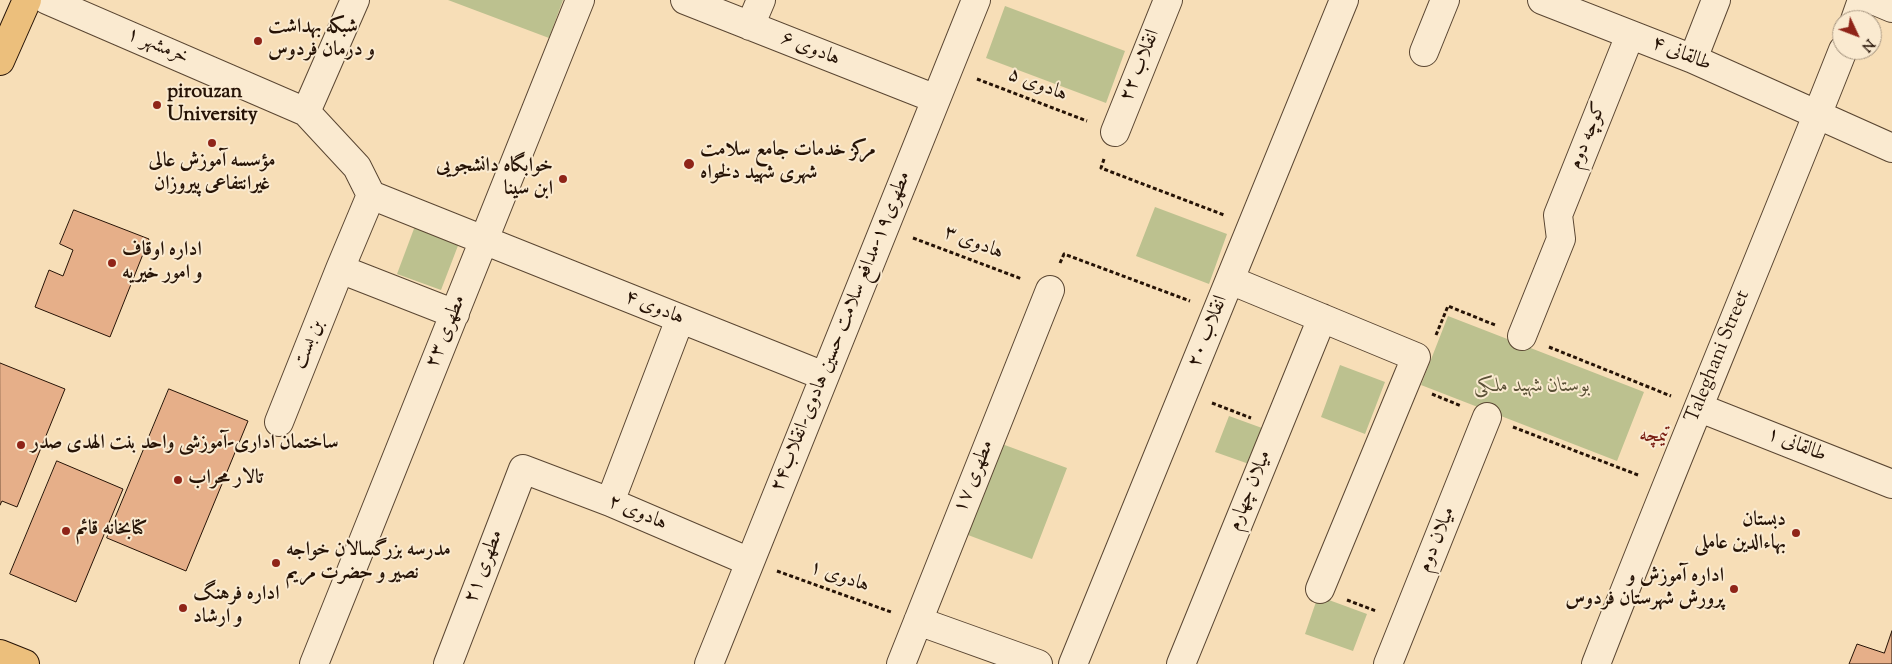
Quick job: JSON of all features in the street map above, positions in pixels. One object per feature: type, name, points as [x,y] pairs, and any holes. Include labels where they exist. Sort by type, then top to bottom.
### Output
[{"type":"main road","points":[[0,61],[27,0]]},
{"type":"main road","points":[[0,654],[25,664]]},
{"type":"street","name":"خرمشهر ۱","points":[[47,0],[306,112],[357,167],[372,195]]},
{"type":"street","points":[[306,112],[356,0]]},
{"type":"street","name":"مطهری ۲۳","points":[[314,664],[580,0]]},
{"type":"street","name":"هادوی ۶","points":[[685,0],[936,99]]},
{"type":"street","points":[[750,26],[761,0]]},
{"type":"street","name":"مطهری۱۹-مدافع سلامت حسین هادوی-انقلاب۲۴","points":[[709,664],[976,0]]},
{"type":"street","name":"انقلاب ۲۲","points":[[1115,132],[1168,0]]},
{"type":"street","name":"انقلاب ۲۰","points":[[1073,664],[1344,0]]},
{"type":"street","points":[[1424,52],[1445,0]]},
{"type":"street","name":"طالقانی ۴","points":[[1542,0],[1693,60],[1892,148]]},
{"type":"street","points":[[1693,60],[1716,0]]},
{"type":"street","points":[[1873,0],[1892,8]]},
{"type":"street","name":"کوچه دوم","points":[[1522,336],[1561,239],[1558,215],[1630,35]]},
{"type":"street","name":"Taleghani Street","points":[[1596,664],[1665,486],[1700,408],[1839,60]]},
{"type":"street","name":"هادوی ۴","points":[[372,195],[824,376]]},
{"type":"street","name":"بن بست","points":[[279,422],[340,269],[372,195]]},
{"type":"street","points":[[340,269],[455,314]]},
{"type":"street","points":[[1230,280],[1416,357],[1404,382],[1320,589]]},
{"type":"street","name":"مطهری ۱۷","points":[[901,664],[1050,290]]},
{"type":"street","name":"میلان چهارم","points":[[1181,664],[1322,318]]},
{"type":"street","points":[[610,502],[680,319]]},
{"type":"street","name":"طالقانی ۱","points":[[1700,408],[1892,484]]},
{"type":"street","name":"میلان دوم","points":[[1388,664],[1487,417]]},
{"type":"street","name":"هادوی ۲","points":[[523,469],[610,502],[750,562]]},
{"type":"street","name":"مطهری ۲۱","points":[[448,664],[523,469]]},
{"type":"street","points":[[918,621],[1038,664]]},
{"type":"path","name":"هادوی ۵","points":[[948,68],[1115,132]]},
{"type":"path","points":[[1115,132],[1101,168],[1252,225]]},
{"type":"path","name":"هادوی ۳","points":[[885,227],[1050,290]]},
{"type":"path","points":[[1050,290],[1064,254],[1217,311]]},
{"type":"path","points":[[1404,382],[1487,417],[1665,486]]},
{"type":"path","points":[[1184,391],[1277,428]]},
{"type":"path","name":"هادوی ۱","points":[[750,562],[918,621]]},
{"type":"path","points":[[1320,589],[1405,622]]},
{"type":"green space","points":[[448,0],[563,0],[549,38]]},
{"type":"green space","points":[[1005,6],[1125,51],[1106,103],[986,58]]},
{"type":"green space","points":[[1155,207],[1227,234],[1209,284],[1136,256]]},
{"type":"green space","points":[[415,226],[459,243],[441,290],[397,274]]},
{"type":"green space","name":"بوستان شهید ملکی","points":[[1448,316],[1644,392],[1617,461],[1421,385]]},
{"type":"green space","points":[[1340,365],[1385,382],[1365,434],[1321,417]]},
{"type":"green space","points":[[1229,416],[1262,428],[1249,464],[1215,452]]},
{"type":"green space","points":[[1002,444],[1067,468],[1032,559],[968,535]]},
{"type":"green space","points":[[1318,596],[1367,614],[1353,651],[1305,634]]},
{"type":"building","points":[[74,210],[149,239],[110,337],[35,307],[49,270],[63,276],[73,250],[60,244]]},
{"type":"building","name":"ساختمان اداری-آموزشی واحد بنت الهدی صدر","points":[[0,363],[65,389],[17,507],[2,501],[0,505]]},
{"type":"building","name":"تالار محراب","points":[[169,389],[248,421],[186,571],[107,538]]},
{"type":"building","name":"کتابخانه قائم","points":[[57,461],[123,489],[76,602],[10,574]]},
{"type":"building","points":[[1892,631],[1892,664],[1849,664],[1857,644],[1884,653]]},
{"type":"place","name":"شبکه بهداشت و درمان فردوس","points":[[258,41]]},
{"type":"place","name":"pirouzan University","points":[[157,105]]},
{"type":"place","name":"مؤسسه آموزش عالی غیرانتفاعی پیروزان","points":[[212,143]]},
{"type":"place","name":"مرکز خدمات جامع سلامت شهری شهید دلخواه","points":[[689,164]]},
{"type":"place","name":"خوابگاه دانشجویی ابن سینا","points":[[563,179]]},
{"type":"place","name":"اداره اوقاف و امور خیریه","points":[[112,263]]},
{"type":"place","name":"ساختمان اداری-آموزشی واحد بنت الهدی صدر","points":[[21,445]]},
{"type":"place","name":"تالار محراب","points":[[178,480]]},
{"type":"place","name":"کتابخانه قائم","points":[[66,531]]},
{"type":"place","name":"دبستان بهاءالدین عاملی","points":[[1796,533]]},
{"type":"place","name":"مدرسه بزرگسالان خواجه نصیر و حضرت مریم","points":[[276,563]]},
{"type":"place","name":"اداره آموزش و پرورش شهرستان فردوس","points":[[1734,589]]},
{"type":"place","name":"اداره فرهنگ و ارشاد","points":[[183,608]]},
{"type":"district","name":"تیمچه","points":[[1654,437]]}]
